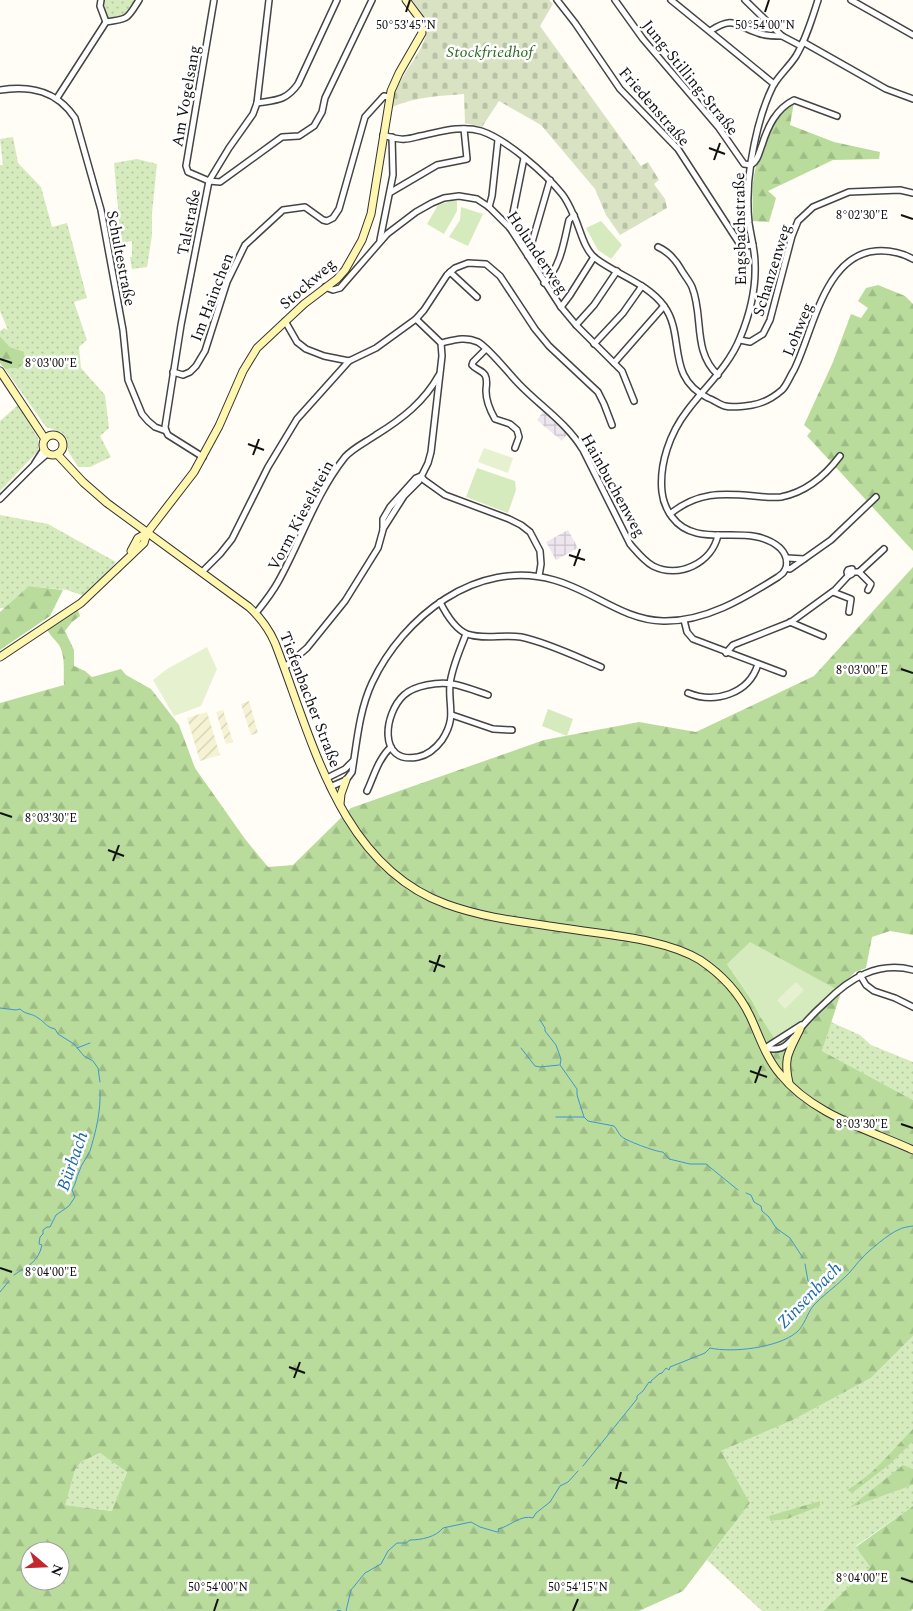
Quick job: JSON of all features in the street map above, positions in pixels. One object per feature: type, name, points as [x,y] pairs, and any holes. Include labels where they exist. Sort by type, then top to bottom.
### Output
[{"type":"street","points":[[101,0],[100,6],[106,22]]},
{"type":"street","points":[[106,22],[128,18],[139,0]]},
{"type":"street","name":"Am Vogelsang","points":[[209,182],[188,172],[186,166],[214,0]]},
{"type":"street","name":"Talstraße","points":[[166,431],[164,427],[181,325],[209,182],[229,148],[254,114],[257,104],[269,0]]},
{"type":"street","points":[[257,104],[280,100],[292,92],[298,84],[337,0]]},
{"type":"street","points":[[209,182],[220,182],[282,137],[298,136],[314,126],[322,112],[325,98],[372,0]]},
{"type":"street","name":"Stockweg","points":[[0,657],[81,603],[129,555],[138,538],[147,533],[203,458],[250,359],[262,342],[325,287],[337,279],[345,270],[367,228],[372,214],[389,97],[399,73],[422,34],[421,20],[406,0]]},
{"type":"street","name":"Friedenstraße","points":[[557,0],[620,89],[678,149],[739,243],[745,246],[753,246]]},
{"type":"street","name":"Jung-Stilling-Straße","points":[[615,0],[633,26],[706,111],[744,164],[751,166]]},
{"type":"street","points":[[671,0],[774,84]]},
{"type":"street","points":[[745,0],[782,36]]},
{"type":"street","name":"Engsbachstraße","points":[[787,558],[779,547],[762,539],[746,535],[701,535],[677,524],[665,506],[662,493],[663,467],[666,452],[686,413],[718,375],[740,340],[752,301],[755,264],[749,212],[751,166],[759,125],[774,84],[795,57],[802,44],[818,0]]},
{"type":"street","points":[[851,0],[913,35]]},
{"type":"street","points":[[57,98],[106,22]]},
{"type":"street","points":[[710,31],[723,23],[735,23],[759,34],[782,36],[802,44],[886,89],[913,99]]},
{"type":"street","name":"Schultestraße","points":[[0,90],[31,89],[45,92],[57,98],[69,109],[75,118],[101,210],[123,330],[128,380],[142,414],[155,427],[166,431],[168,435],[203,458]]},
{"type":"street","name":"Im Hainchen","points":[[173,372],[183,375],[190,372],[204,351],[227,282],[245,245],[283,210],[305,207],[323,220],[327,221],[333,218],[339,209],[365,117],[384,96],[389,97]]},
{"type":"street","points":[[751,166],[755,162],[765,134],[784,105],[794,100],[837,116]]},
{"type":"street","points":[[390,192],[437,165],[467,159],[464,129]]},
{"type":"street","points":[[383,135],[406,140],[449,130],[481,131],[524,158],[550,180],[563,195],[594,257],[642,286],[664,306],[673,323],[677,356],[682,371],[690,384],[701,394]]},
{"type":"street","points":[[380,241],[393,175],[392,138]]},
{"type":"street","points":[[489,206],[492,196],[498,140]]},
{"type":"street","points":[[510,228],[524,158]]},
{"type":"street","points":[[528,256],[550,180]]},
{"type":"street","name":"Schanzenweg","points":[[740,340],[750,342],[763,334],[770,320],[792,236],[798,221],[813,206],[849,192],[900,190],[913,192]]},
{"type":"street","name":"Holunderweg","points":[[325,287],[333,290],[340,288],[380,241],[402,222],[432,203],[444,198],[464,196],[477,199],[489,206],[510,228],[561,307],[594,344],[622,371],[634,400]]},
{"type":"street","points":[[544,283],[556,267],[569,220],[574,215]]},
{"type":"street","points":[[658,246],[668,252],[692,287],[696,301],[701,344],[706,359],[718,375]]},
{"type":"street","name":"Lohweg","points":[[701,394],[726,406],[748,406],[765,403],[784,389],[799,360],[830,283],[847,263],[862,254],[882,251],[906,255],[913,259]]},
{"type":"street","points":[[561,307],[594,257]]},
{"type":"street","points":[[202,572],[232,538],[268,467],[296,419],[349,360],[376,348],[416,319],[450,272],[462,264],[486,264],[500,276],[535,329],[549,346],[598,392],[612,425]]},
{"type":"street","points":[[576,325],[594,305],[617,271]]},
{"type":"street","points":[[450,272],[477,297]]},
{"type":"street","points":[[594,344],[623,313],[642,286]]},
{"type":"street","points":[[614,363],[664,306]]},
{"type":"street","points":[[285,667],[306,648],[345,601],[378,548],[383,530],[394,510],[404,496],[419,482],[428,463],[431,452],[442,356],[441,344],[416,319]]},
{"type":"street","points":[[285,321],[297,342],[306,349],[324,356],[349,360]]},
{"type":"street","name":"Hainbuchenweg","points":[[441,344],[464,338],[479,343],[576,438],[630,544],[651,565],[664,570],[677,571],[690,567],[706,558],[716,546],[718,535]]},
{"type":"street","points":[[486,349],[472,365],[475,369],[481,370],[485,375],[487,381],[486,395],[495,419],[510,424],[517,430],[519,437],[515,448]]},
{"type":"street","points":[[0,371],[47,437],[46,451],[0,499]]},
{"type":"street","name":"Vorm Kieselstein","points":[[256,613],[277,584],[313,510],[342,461],[354,450],[419,403],[439,375]]},
{"type":"street","points":[[46,451],[59,452],[63,444],[61,438],[55,435],[47,437]]},
{"type":"street","name":"Tiefenbacher Straße","points":[[59,452],[76,474],[107,503],[256,613],[268,628],[285,667],[326,778],[340,806],[354,829],[378,859],[391,871],[421,891],[444,903],[467,911],[646,941],[672,947],[686,953],[707,965],[734,990],[744,1004],[775,1068],[790,1086],[818,1108],[911,1149]]},
{"type":"street","points":[[670,514],[688,502],[711,494],[779,497],[795,494],[812,485],[827,473],[840,456]]},
{"type":"street","points":[[421,476],[445,495],[508,519],[530,532],[540,551],[541,564],[539,576]]},
{"type":"street","points":[[786,568],[790,569],[831,540],[876,497]]},
{"type":"street","points":[[726,653],[733,645],[790,622],[833,592],[848,576],[856,572],[884,549]]},
{"type":"street","points":[[340,806],[340,794],[352,772],[365,701],[381,666],[405,632],[440,602],[468,586],[512,576],[539,576],[577,587],[620,611],[642,619],[684,620],[712,613],[741,599],[778,577],[786,568],[787,558],[804,559]]},
{"type":"street","points":[[856,572],[871,584],[868,590]]},
{"type":"street","points":[[833,592],[851,599],[849,612]]},
{"type":"street","points":[[440,602],[450,618],[466,634],[521,637],[601,667]]},
{"type":"street","points":[[684,620],[687,632],[693,639],[783,673]]},
{"type":"street","points":[[790,622],[823,636]]},
{"type":"street","points":[[466,634],[453,667],[450,684],[452,715],[442,739],[436,747],[422,756],[407,758],[395,754],[388,736],[390,719],[397,703],[405,694],[416,688],[450,684],[467,687],[488,695]]},
{"type":"street","points":[[688,693],[699,697],[714,698],[727,695],[745,685],[755,672],[758,664]]},
{"type":"street","points":[[452,715],[493,729],[512,730]]},
{"type":"street","points":[[367,792],[378,766],[391,747]]},
{"type":"street","points":[[326,778],[345,769],[354,758]]},
{"type":"street","points":[[330,786],[346,780]]},
{"type":"street","points":[[765,1048],[774,1050],[784,1047],[838,990],[860,975],[872,970],[890,967],[913,970]]},
{"type":"street","points":[[860,975],[866,985],[874,991],[913,1007]]},
{"type":"street","points":[[765,1048],[802,1026]]},
{"type":"street","points":[[790,1086],[786,1058],[802,1026]]},
{"type":"shaded area","points":[[543,412],[567,434],[562,441],[537,420]]},
{"type":"shaded area","points":[[568,530],[578,548],[556,560],[546,542]]},
{"type":"shaded area","points":[[249,701],[258,733],[251,735],[241,704]]},
{"type":"shaded area","points":[[223,710],[233,742],[226,744],[216,712]]},
{"type":"shaded area","points":[[207,712],[220,755],[200,761],[187,718]]},
{"type":"green space","points":[[103,0],[136,0],[125,16],[107,18]]},
{"type":"green space","name":"Stockfriedhof","points":[[412,0],[549,0],[553,4],[540,26],[641,166],[648,162],[659,180],[654,184],[665,199],[667,208],[620,235],[606,215],[595,189],[541,125],[499,101],[482,127],[465,123],[464,94],[418,99],[392,107],[394,95],[419,51],[426,30],[424,17]]},
{"type":"green space","points":[[794,102],[790,125],[834,142],[880,152],[879,159],[833,160],[768,191],[776,198],[769,222],[753,221],[753,183],[760,152],[768,132],[780,114]]},
{"type":"green space","points":[[13,137],[18,163],[41,187],[52,227],[67,223],[87,298],[74,302],[87,340],[79,347],[81,368],[105,395],[109,428],[100,436],[111,457],[90,467],[78,467],[68,451],[67,439],[61,432],[46,427],[5,369],[17,368],[22,351],[10,347],[0,336],[0,331],[4,328],[8,330],[0,311],[0,165],[3,165],[0,139]]},
{"type":"green space","points":[[137,159],[157,164],[152,213],[152,235],[147,267],[132,269],[130,257],[132,257],[132,241],[121,243],[114,163]]},
{"type":"green space","points":[[457,201],[457,211],[444,234],[427,224],[438,205]]},
{"type":"green space","points":[[461,207],[483,214],[468,246],[449,237],[460,220]]},
{"type":"green space","points":[[601,221],[622,245],[611,259],[598,250],[586,228]]},
{"type":"green space","points":[[878,285],[905,296],[913,304],[913,551],[807,436],[811,431],[804,425],[833,362],[851,314],[861,318],[868,308],[858,301],[866,288]]},
{"type":"green space","points":[[0,336],[10,347],[22,351],[26,358],[24,364],[17,368],[5,369],[0,363]]},
{"type":"green space","points":[[18,405],[38,438],[38,451],[0,491],[0,421]]},
{"type":"green space","points":[[484,448],[513,458],[508,473],[478,462]]},
{"type":"green space","points":[[477,468],[515,481],[516,490],[508,513],[466,497]]},
{"type":"green space","points":[[0,515],[48,524],[116,562],[100,582],[84,596],[67,590],[29,586],[5,608],[0,608]]},
{"type":"green space","points":[[913,567],[913,935],[890,931],[872,937],[866,968],[855,972],[844,983],[822,1051],[913,1100],[913,1336],[871,1378],[793,1420],[721,1451],[750,1503],[683,1591],[639,1611],[0,1611],[0,703],[64,685],[61,650],[47,629],[66,615],[78,610],[80,616],[65,631],[74,650],[74,666],[92,677],[121,669],[126,675],[151,689],[179,725],[195,768],[245,839],[268,867],[293,865],[351,808],[544,740],[639,722],[696,732],[814,676]],"holes":[[[727,964],[819,1008],[761,1018],[753,1002]],[[100,1453],[127,1472],[112,1511],[65,1505],[75,1470],[81,1462]]]},
{"type":"green space","points":[[29,586],[63,590],[50,616],[0,650],[0,612]]},
{"type":"green space","points":[[207,647],[217,669],[201,706],[174,716],[153,680],[167,669]]},
{"type":"green space","points":[[548,709],[573,719],[567,736],[542,726]]},
{"type":"green space","points":[[750,942],[838,990],[804,1023],[776,1041],[753,1002],[727,964]]},
{"type":"green space","points":[[796,982],[804,990],[785,1009],[777,1000]]},
{"type":"green space","points":[[831,1022],[860,1035],[871,1045],[913,1062],[913,1100],[822,1051]]},
{"type":"green space","points":[[913,1336],[913,1469],[903,1466],[851,1507],[913,1485],[913,1506],[856,1546],[870,1567],[823,1611],[762,1611],[707,1560],[750,1503],[721,1451],[793,1420],[871,1378]]},
{"type":"green space","points":[[913,1429],[913,1441],[890,1464],[852,1493],[847,1490],[874,1470]]},
{"type":"green space","points":[[100,1453],[127,1471],[113,1511],[64,1505],[75,1470],[81,1462]]},
{"type":"green space","points":[[903,1465],[913,1469],[913,1485],[849,1508]]},
{"type":"green space","points":[[820,1501],[820,1506],[787,1519],[770,1521],[769,1516]]},
{"type":"green space","points":[[913,1506],[913,1609],[911,1611],[823,1611],[870,1567],[856,1547]]},
{"type":"waterway","name":"Bürbach","points":[[0,1008],[20,1009],[36,1016],[55,1029],[58,1034],[74,1044],[84,1056],[93,1061],[98,1068],[100,1082]]},
{"type":"waterway","points":[[540,1020],[545,1031],[556,1045],[561,1059],[560,1065],[577,1089],[584,1117]]},
{"type":"waterway","points":[[77,1048],[90,1043]]},
{"type":"waterway","points":[[521,1048],[535,1066],[559,1065]]},
{"type":"waterway","name":"Bürbach","points":[[14,1275],[35,1260],[42,1245],[39,1244],[43,1230],[50,1227],[56,1215],[69,1206],[75,1197],[72,1190],[81,1166],[90,1151],[96,1128],[100,1106],[100,1090]]},
{"type":"waterway","points":[[556,1117],[584,1117],[588,1121],[614,1126],[623,1138],[647,1148],[663,1152],[669,1159],[690,1164],[706,1164],[738,1190]]},
{"type":"waterway","points":[[746,1193],[751,1195],[754,1202],[761,1206],[762,1211],[769,1217],[776,1228],[790,1238],[803,1258]]},
{"type":"waterway","name":"Zinsenbach","points":[[583,1466],[637,1399],[637,1396],[649,1382],[651,1383],[666,1368],[669,1370],[670,1367],[705,1353],[710,1348],[730,1350],[755,1348],[789,1337],[797,1332],[804,1323],[813,1306],[847,1276],[869,1251],[894,1232],[913,1226]]},
{"type":"waterway","points":[[805,1264],[808,1281],[824,1292]]},
{"type":"waterway","name":"Bürbach","points":[[0,1292],[9,1281]]},
{"type":"waterway","name":"Zinsenbach","points":[[346,1611],[351,1590],[365,1573],[381,1564],[388,1551],[397,1543],[406,1543],[410,1540],[428,1537],[436,1534],[443,1528],[471,1522],[497,1532],[499,1531],[498,1529],[520,1519],[533,1518],[536,1513],[550,1502],[560,1486],[568,1482],[578,1471]]},
{"type":"waterway","name":"Zinsenbach","points":[[337,1611],[341,1611]]}]
